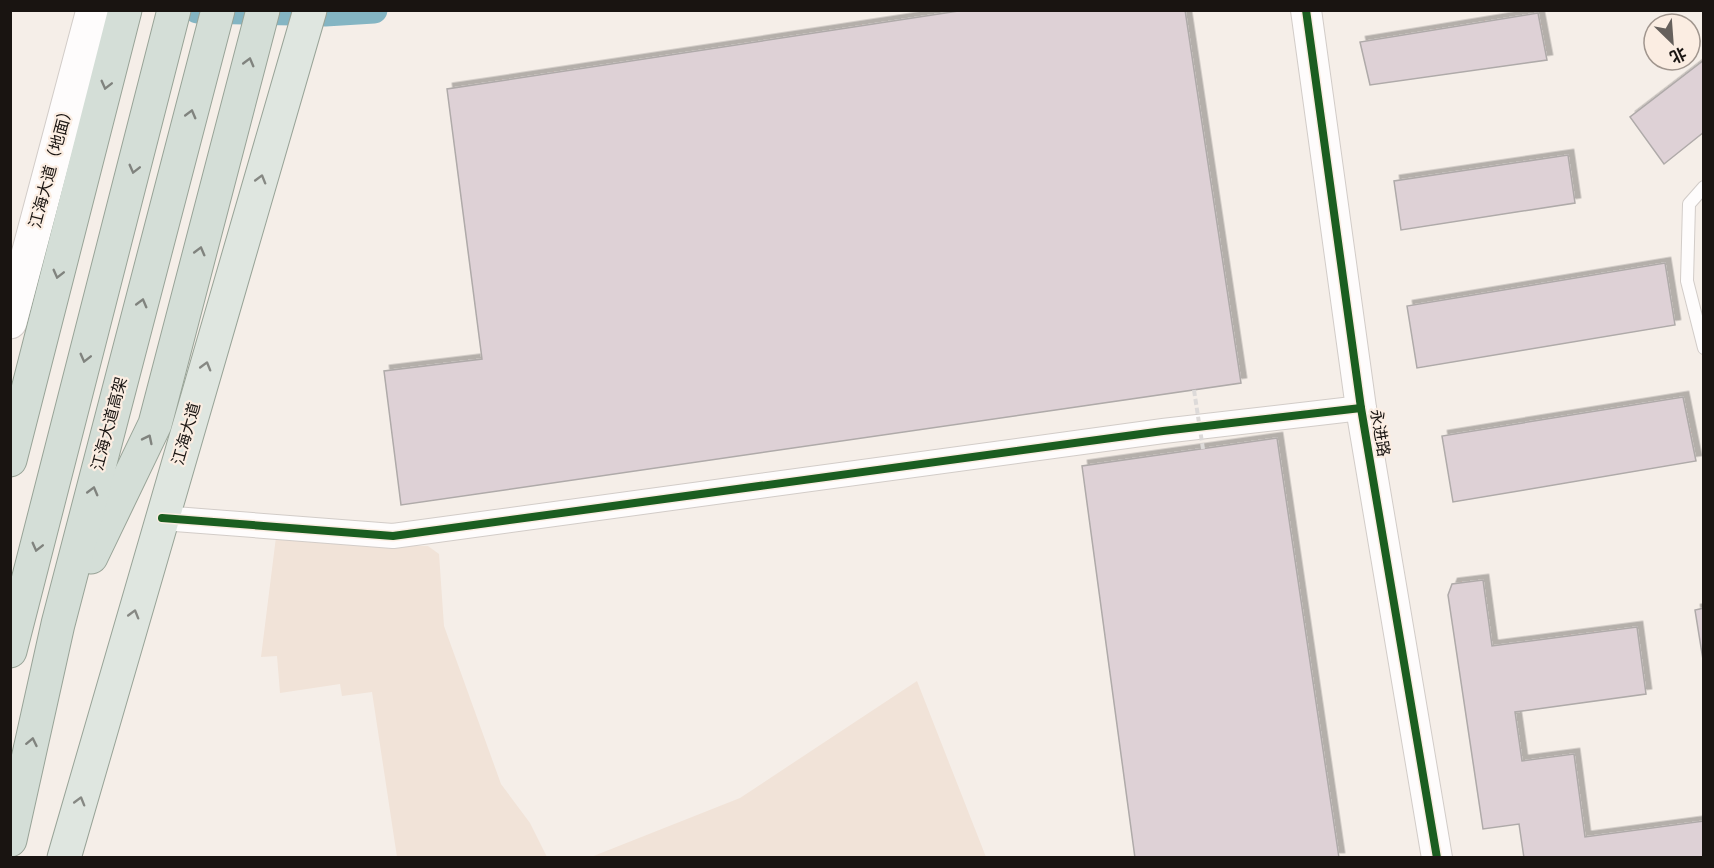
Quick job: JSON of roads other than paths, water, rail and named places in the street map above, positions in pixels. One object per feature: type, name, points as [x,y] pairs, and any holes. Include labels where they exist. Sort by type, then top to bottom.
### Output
[{"type":"highway","points":[[10,651],[174,10]]},
{"type":"highway","name":"江海大道高架","points":[[10,840],[58,624],[218,10]]},
{"type":"highway","points":[[58,624],[155,424],[262,10]]},
{"type":"highway","points":[[10,460],[123,19]]},
{"type":"main road","name":"江海大道（地面）","points":[[10,322],[93,10]]},
{"type":"main road","name":"江海大道","points":[[64,858],[310,10]]},
{"type":"street","name":"永进路","points":[[1306,10],[1360,408],[1437,858]]},
{"type":"street","points":[[162,518],[393,536],[1151,433],[1360,408]]},
{"type":"lane","points":[[1704,187],[1689,204],[1687,281],[1704,348]]},
{"type":"waterway","points":[[197,10],[293,12]]},
{"type":"waterway","points":[[325,13],[374,10]]}]
